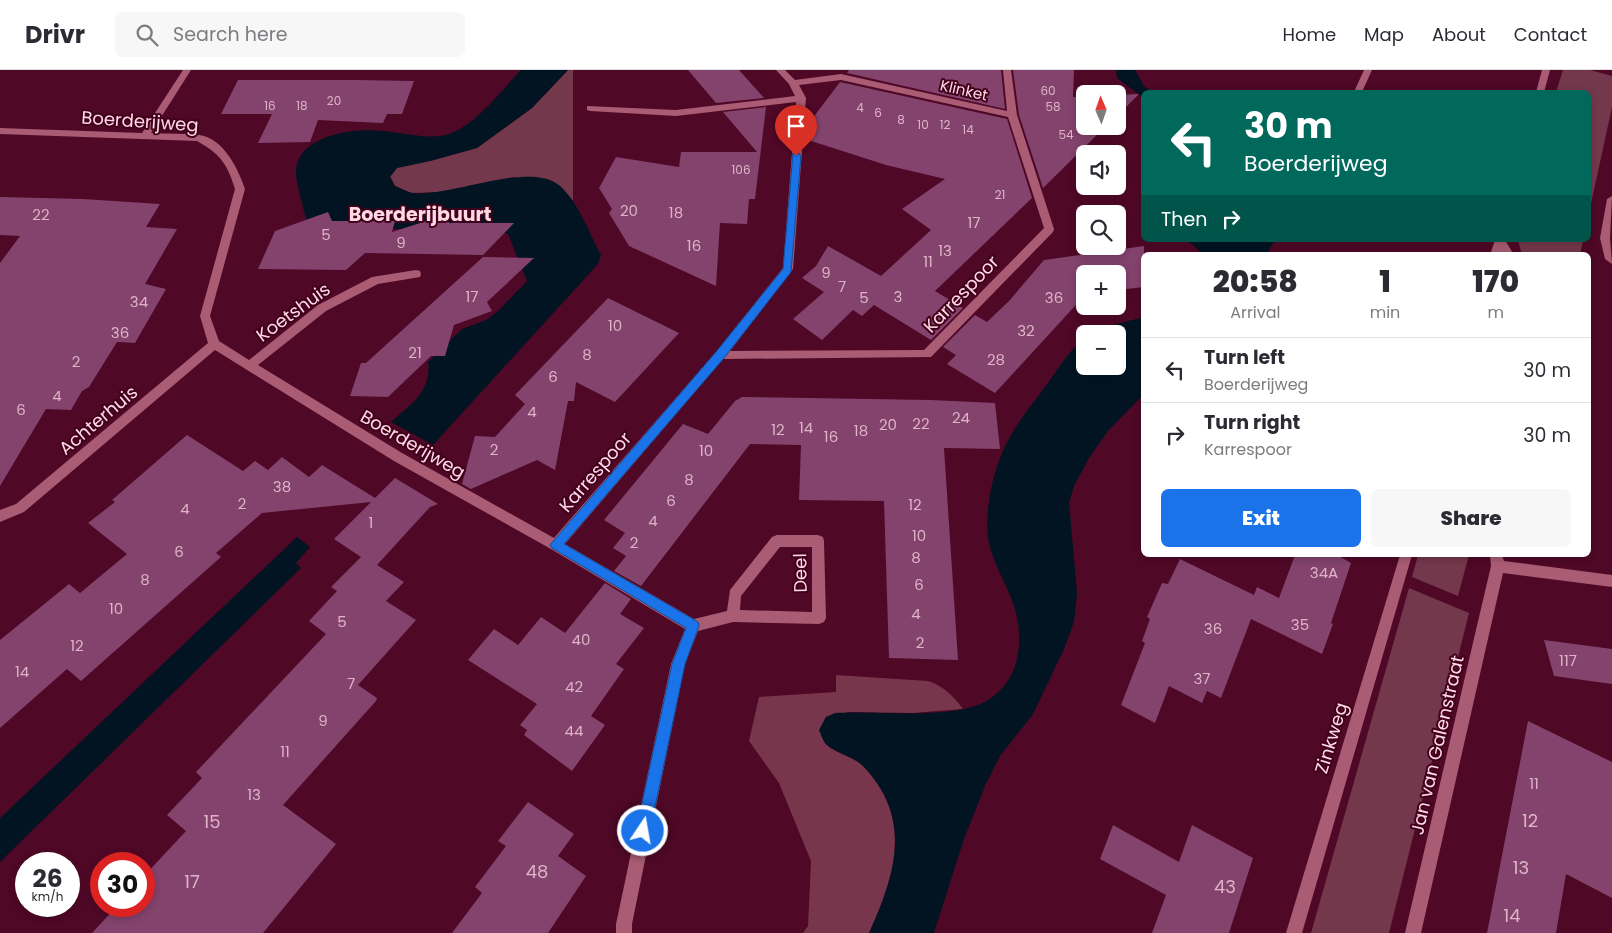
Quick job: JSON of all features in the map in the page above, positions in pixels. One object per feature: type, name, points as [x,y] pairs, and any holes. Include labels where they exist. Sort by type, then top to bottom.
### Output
[{"type":"street","points":[[144,137],[187,70]]},
{"type":"street","points":[[590,108],[676,113],[801,98],[793,84],[780,70]]},
{"type":"street","name":"Karrespoor","points":[[720,355],[927,354],[1049,229],[1012,115],[1007,70]]},
{"type":"street","points":[[1359,90],[1368,70]]},
{"type":"street","points":[[1541,90],[1546,70]]},
{"type":"street","name":"Klinket","points":[[793,84],[841,77],[1012,115]]},
{"type":"street","name":"Karrespoor","points":[[556,545],[720,355],[788,269],[801,98]]},
{"type":"street","name":"Boerderijweg","points":[[0,131],[199,138],[220,150],[236,176],[240,189],[205,316],[214,344],[398,457],[556,545],[693,626]]},
{"type":"street","points":[[1612,199],[1605,238],[1610,259],[1612,260]]},
{"type":"street","name":"Koetshuis","points":[[250,365],[322,308],[376,280],[416,274]]},
{"type":"street","name":"Achterhuis","points":[[0,516],[20,508],[214,344]]},
{"type":"street","name":"Deel","points":[[693,626],[733,616],[819,618],[818,541],[776,541],[735,594],[733,616]]},
{"type":"street","name":"Zinkweg","points":[[1294,933],[1405,557]]},
{"type":"street","points":[[1497,561],[1612,581]]},
{"type":"street","name":"Jan van Galenstraat","points":[[1413,933],[1497,561]]},
{"type":"street","points":[[624,933],[624,924],[678,664],[693,626]]},
{"type":"shaded area","points":[[568,70],[573,70],[573,201],[559,185],[513,177],[441,192],[411,193],[395,186],[390,176],[396,168],[477,148],[532,108]]},
{"type":"shaded area","points":[[1563,70],[1590,70],[1612,76],[1612,107],[1591,204],[1591,90],[1557,90]]},
{"type":"shaded area","points":[[1519,242],[1583,242],[1581,252],[1521,252]]},
{"type":"shaded area","points":[[1417,557],[1468,557],[1458,596],[1412,577]]},
{"type":"shaded area","points":[[1409,588],[1469,613],[1389,933],[1311,933]]},
{"type":"shaded area","points":[[836,675],[928,681],[948,692],[963,709],[912,713],[849,712],[826,717],[820,730],[826,744],[863,766],[879,786],[889,806],[894,826],[895,847],[886,889],[869,933],[803,933],[808,926],[811,861],[779,783],[749,741],[759,697],[836,692]]},
{"type":"water","points":[[521,70],[568,70],[532,108],[477,148],[397,168],[390,177],[395,186],[413,193],[429,193],[511,178],[530,177],[547,179],[560,186],[573,201],[601,255],[598,264],[433,445],[391,422],[413,403],[423,389],[427,381],[428,362],[462,329],[486,320],[498,311],[527,281],[508,234],[445,224],[438,233],[327,222],[310,233],[297,181],[297,164],[301,154],[312,144],[329,136],[344,132],[374,130],[418,136],[437,136],[454,132],[481,113]]},
{"type":"water","points":[[1116,70],[1135,70],[1144,86],[1149,90],[1141,90],[1141,96],[1117,78]]},
{"type":"water","points":[[1189,242],[1274,242],[1268,252],[1201,252]]},
{"type":"water","points":[[1141,318],[1141,397],[1108,431],[1089,458],[1075,484],[1069,502],[1077,593],[1074,622],[1064,649],[1033,714],[1000,756],[985,786],[964,839],[934,933],[869,933],[879,911],[892,868],[895,847],[894,826],[889,806],[879,786],[863,766],[826,744],[819,730],[826,717],[835,713],[935,713],[973,706],[988,700],[1006,683],[1012,673],[1019,650],[1018,625],[1010,595],[991,552],[989,543],[988,517],[991,488],[999,460],[1018,423],[1076,346],[1076,375],[1126,375],[1126,325],[1113,325]]},
{"type":"water","points":[[297,537],[310,547],[296,563],[301,568],[0,862],[0,818]]},
{"type":"building","points":[[688,70],[739,70],[764,98],[716,103]]},
{"type":"building","points":[[849,70],[1001,70],[1005,109],[847,73]]},
{"type":"building","points":[[1013,70],[1074,70],[1073,97],[1076,97],[1076,135],[1097,135],[1087,145],[1076,145],[1076,156],[1043,188],[1019,115]]},
{"type":"building","points":[[238,80],[414,81],[402,114],[387,114],[383,123],[318,120],[310,142],[258,143],[272,114],[221,114]]},
{"type":"building","points":[[840,82],[1007,119],[1032,198],[935,291],[963,308],[931,340],[874,305],[862,316],[853,310],[822,340],[793,319],[824,292],[802,278],[816,266],[828,246],[881,276],[931,230],[902,209],[945,179],[886,165],[805,139],[806,127]]},
{"type":"building","points":[[1139,94],[1126,107],[1126,95]]},
{"type":"building","points":[[766,107],[755,199],[749,199],[747,224],[720,223],[716,286],[629,246],[609,213],[612,209],[599,188],[616,157],[679,167],[681,152],[757,152],[723,112]]},
{"type":"building","points":[[0,197],[83,199],[160,204],[146,227],[177,229],[145,284],[166,289],[135,343],[117,342],[89,387],[82,391],[71,410],[46,409],[0,486],[0,263],[20,236],[0,235]]},
{"type":"building","points":[[328,212],[332,221],[395,221],[392,232],[445,215],[449,223],[514,223],[483,255],[365,253],[346,270],[258,269],[275,231]]},
{"type":"building","points":[[1144,246],[1144,252],[1141,252],[1141,287],[1126,289],[1126,265],[1076,265],[1076,305],[995,393],[947,364],[956,355],[943,347],[975,315],[987,322],[1009,301],[1044,260],[1080,255],[1126,255],[1126,249]]},
{"type":"building","points":[[483,257],[534,258],[487,302],[492,311],[454,325],[445,356],[431,356],[388,397],[350,396],[361,363],[366,363]]},
{"type":"building","points":[[608,298],[679,333],[615,402],[576,382],[574,401],[568,401],[555,470],[537,460],[471,489],[462,484],[475,436],[495,437],[525,404],[515,395]]},
{"type":"building","points":[[742,397],[995,403],[1000,449],[944,448],[958,660],[889,658],[884,501],[799,500],[801,445],[750,444],[641,586],[614,571],[626,556],[613,548],[625,533],[604,520],[683,424],[708,434],[735,401]]},
{"type":"building","points":[[187,435],[243,471],[255,461],[268,470],[282,457],[309,477],[322,465],[375,498],[395,478],[438,504],[430,507],[377,565],[404,582],[386,601],[416,620],[358,685],[377,698],[376,701],[283,805],[336,844],[263,933],[92,933],[107,917],[155,917],[155,864],[186,831],[167,815],[202,778],[196,772],[326,634],[309,621],[337,591],[331,587],[361,557],[334,539],[371,502],[262,513],[216,553],[221,557],[81,681],[67,669],[0,728],[0,640],[69,584],[80,593],[127,554],[88,523],[115,502],[112,500]]},
{"type":"building","points":[[1294,557],[1340,557],[1351,563],[1322,654],[1251,619],[1221,698],[1207,691],[1202,703],[1169,686],[1155,723],[1121,705],[1145,643],[1142,641],[1150,619],[1147,617],[1162,583],[1168,584],[1180,559],[1254,595],[1257,587],[1279,598]]},
{"type":"building","points":[[605,583],[631,599],[620,614],[644,628],[616,664],[624,669],[591,716],[605,725],[572,771],[524,735],[527,730],[520,725],[537,704],[468,660],[494,629],[518,645],[541,617],[565,633]]},
{"type":"building","points":[[1544,640],[1612,649],[1612,684],[1554,676]]},
{"type":"building","points":[[1528,721],[1612,762],[1612,898],[1566,874],[1556,933],[1487,933]]},
{"type":"building","points":[[528,802],[574,834],[558,856],[586,876],[548,933],[452,933],[482,893],[475,887],[506,846],[498,841]]},
{"type":"building","points":[[1113,825],[1179,862],[1192,825],[1253,858],[1229,933],[1152,933],[1166,895],[1100,859]]},
{"type":"district","name":"Boerderijbuurt","points":[[420,214]]},
{"type":"route","points":[[643,831],[678,664],[693,626],[556,545],[720,355],[788,269],[796,156]]}]
